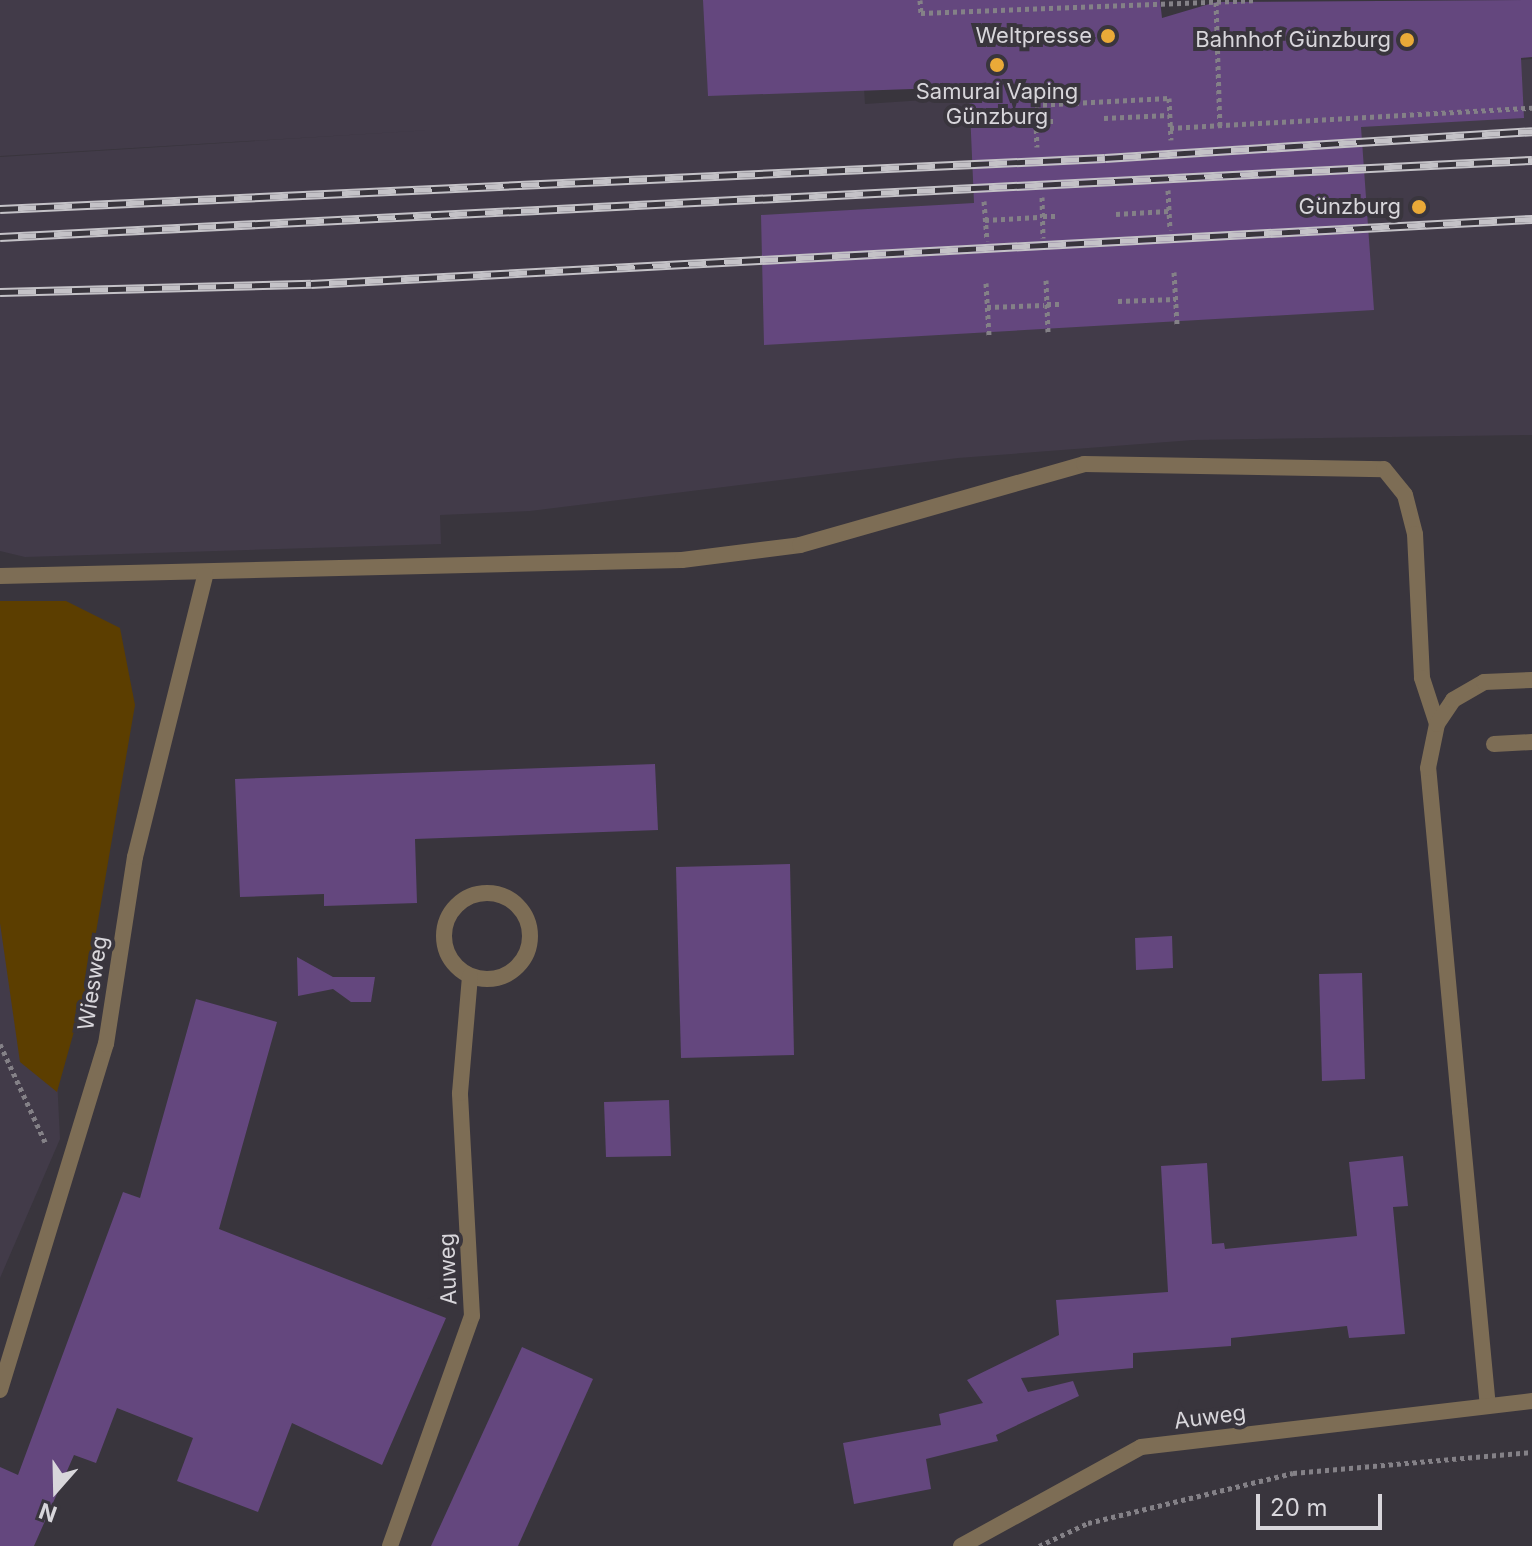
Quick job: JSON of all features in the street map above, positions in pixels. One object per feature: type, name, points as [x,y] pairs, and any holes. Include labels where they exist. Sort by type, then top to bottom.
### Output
[{"type":"street","points":[[0,576],[205,576],[682,560],[800,545],[1084,464],[1384,469],[1405,495],[1415,534],[1422,678],[1437,724]]},
{"type":"street","name":"Wiesweg","points":[[0,1390],[106,1044],[135,857],[205,576]]},
{"type":"street","points":[[1488,1406],[1428,768],[1437,724],[1453,700],[1484,682],[1532,680]]},
{"type":"street","points":[[1494,744],[1532,742]]},
{"type":"street","points":[[496,894],[528,920],[529,949],[499,978],[470,976],[449,957],[445,930],[457,905],[496,894]]},
{"type":"street","name":"Auweg","points":[[390,1546],[472,1316],[460,1093],[470,976]]},
{"type":"street","name":"Auweg","points":[[961,1546],[1141,1447],[1532,1401]]},
{"type":"path","points":[[920,0],[921,13],[931,14],[1096,3],[1254,0]]},
{"type":"path","points":[[1036,8],[1039,0]]},
{"type":"path","points":[[1216,2],[1220,126]]},
{"type":"path","points":[[935,89],[936,104]]},
{"type":"path","points":[[1037,147],[1035,105],[1169,98],[1171,140]]},
{"type":"path","points":[[1170,128],[1532,108]]},
{"type":"path","points":[[1104,118],[1169,115]]},
{"type":"path","points":[[1036,121],[1053,121]]},
{"type":"path","points":[[1168,190],[1170,230]]},
{"type":"path","points":[[1042,197],[1040,217],[1043,238]]},
{"type":"path","points":[[984,201],[987,241]]},
{"type":"path","points":[[1116,214],[1168,211]]},
{"type":"path","points":[[985,220],[1059,216]]},
{"type":"path","points":[[1174,272],[1177,324]]},
{"type":"path","points":[[1046,280],[1048,332]]},
{"type":"path","points":[[986,283],[989,335]]},
{"type":"path","points":[[1118,301],[1176,299]]},
{"type":"path","points":[[987,307],[1060,304]]},
{"type":"path","points":[[0,1044],[65,1186]]},
{"type":"path","points":[[1039,1546],[1062,1535],[1293,1473],[1532,1452]]},
{"type":"path","points":[[1062,1535],[1065,1546]]},
{"type":"shaded area","points":[[0,0],[867,0],[860,21],[865,104],[1532,59],[1532,435],[1193,440],[958,458],[530,511],[440,515],[441,544],[25,557],[0,551],[0,157],[447,129],[0,156]]},
{"type":"shaded area","points":[[0,601],[66,601],[120,628],[135,705],[87,985],[57,1092],[20,1062],[0,923]]},
{"type":"shaded area","points":[[37,669],[60,1139],[0,1278],[0,677]]},
{"type":"building","points":[[703,0],[1160,0],[1162,18],[1216,2],[1532,0],[1532,57],[1521,58],[1524,118],[1361,127],[1374,310],[764,345],[761,215],[974,203],[969,87],[708,96]]},
{"type":"building","points":[[655,764],[658,830],[415,839],[417,903],[324,906],[324,894],[240,897],[235,779]]},
{"type":"building","points":[[790,864],[794,1055],[681,1058],[676,867]]},
{"type":"building","points":[[1172,936],[1173,968],[1136,970],[1135,938]]},
{"type":"building","points":[[297,957],[333,977],[375,977],[371,1002],[351,1002],[333,989],[298,996]]},
{"type":"building","points":[[1362,973],[1365,1079],[1322,1081],[1319,974]]},
{"type":"building","points":[[196,999],[277,1022],[219,1229],[446,1318],[382,1465],[292,1423],[258,1512],[177,1481],[193,1438],[117,1408],[96,1463],[74,1455],[34,1546],[0,1546],[0,1467],[18,1475],[123,1192],[140,1198]]},
{"type":"building","points":[[669,1100],[671,1156],[606,1157],[604,1102]]},
{"type":"building","points":[[1403,1156],[1408,1206],[1393,1207],[1405,1334],[1349,1338],[1347,1326],[1231,1338],[1231,1346],[1133,1353],[1133,1368],[1021,1378],[1028,1392],[1073,1381],[1079,1396],[996,1435],[998,1441],[926,1459],[931,1489],[854,1504],[843,1443],[941,1425],[939,1414],[983,1403],[967,1380],[1059,1335],[1056,1300],[1168,1292],[1161,1166],[1207,1163],[1212,1244],[1224,1243],[1225,1249],[1357,1236],[1349,1162]]},
{"type":"building","points":[[522,1347],[593,1379],[518,1546],[431,1546]]},
{"type":"railway","points":[[0,209],[1105,158],[1532,131]]},
{"type":"railway","points":[[0,237],[1532,160]]},
{"type":"railway","points":[[0,292],[311,284],[1532,219]]},
{"type":"place","name":"Weltpresse","points":[[1108,36]]},
{"type":"place","name":"Bahnhof Günzburg","points":[[1407,40]]},
{"type":"place","name":"Samurai Vaping Günzburg","points":[[997,65]]},
{"type":"place","name":"Günzburg","points":[[1419,207]]}]
